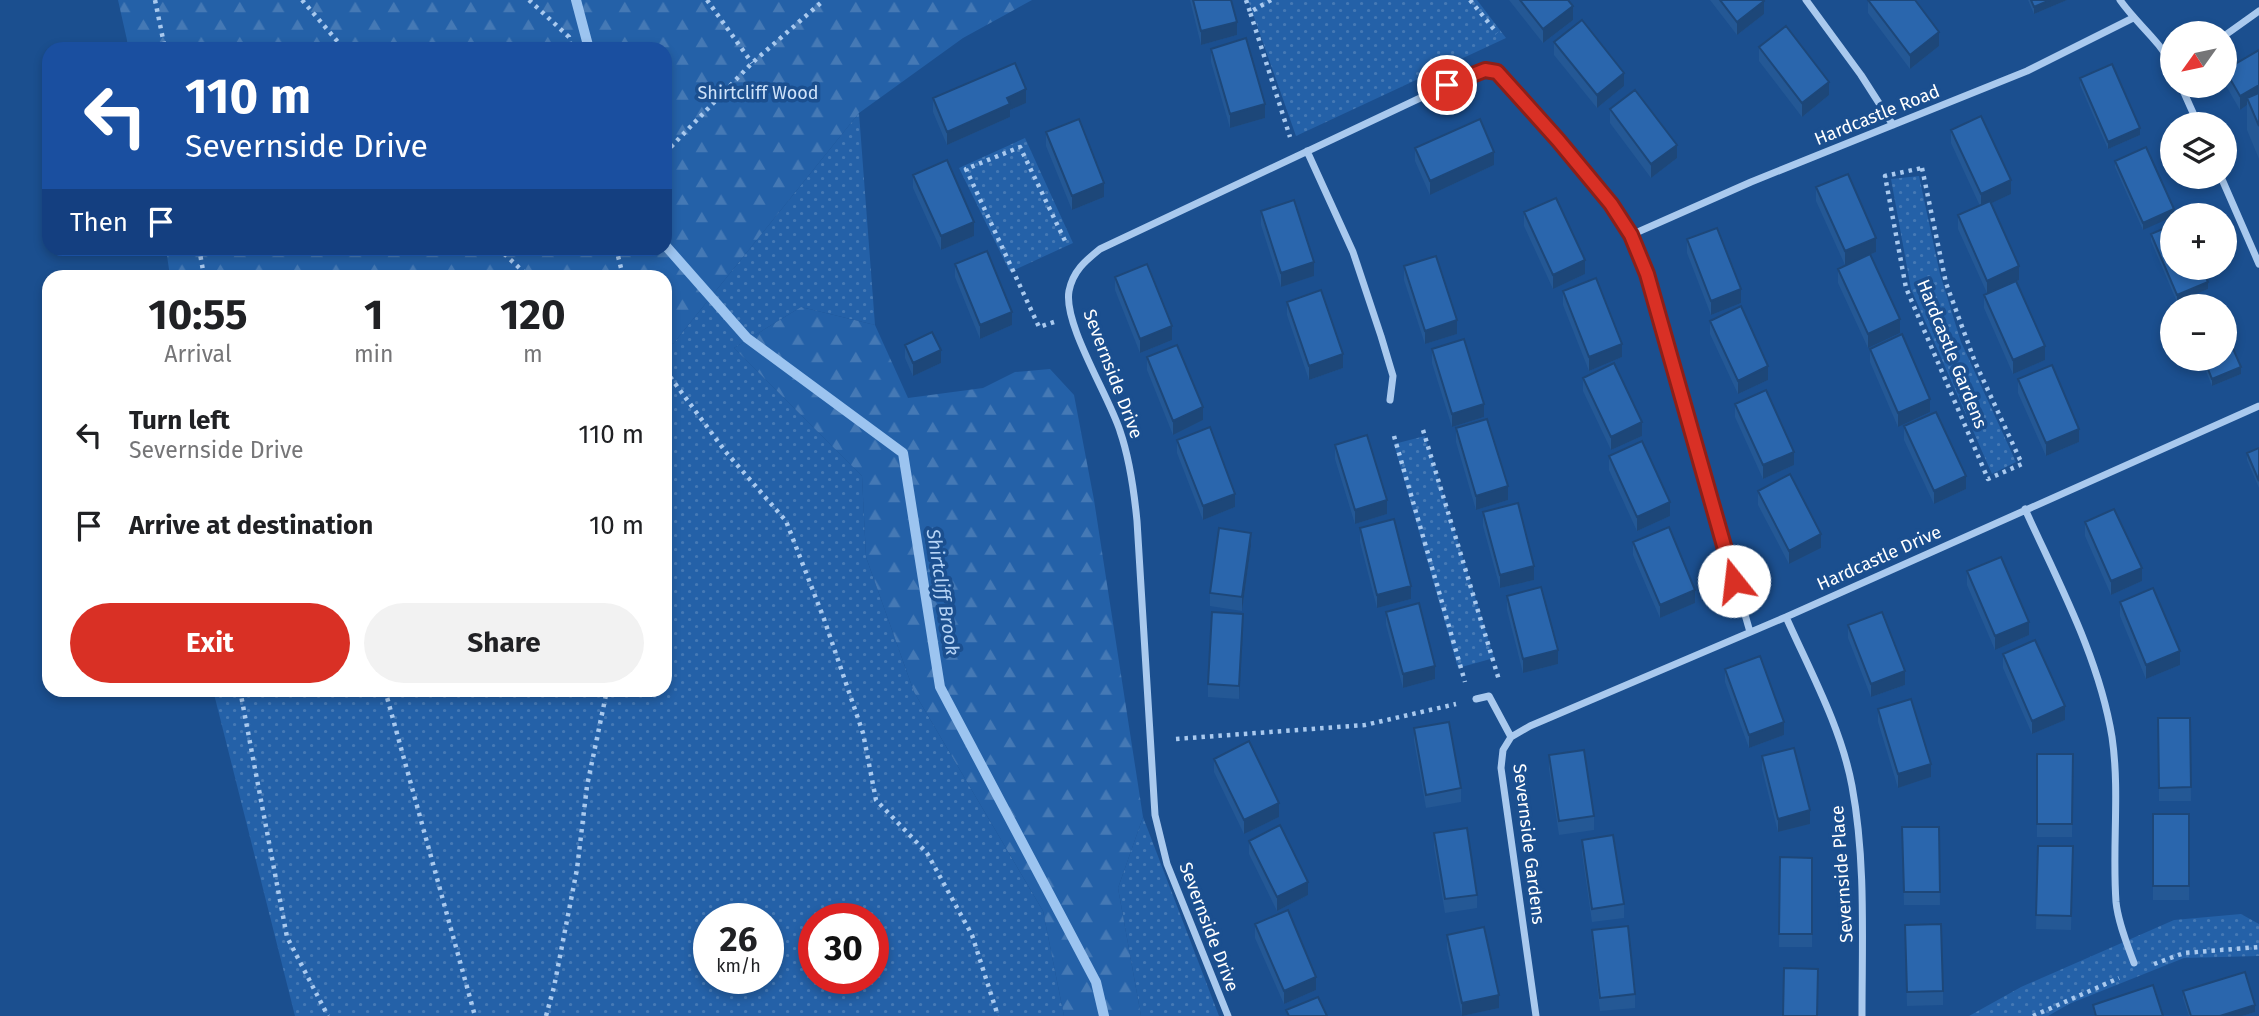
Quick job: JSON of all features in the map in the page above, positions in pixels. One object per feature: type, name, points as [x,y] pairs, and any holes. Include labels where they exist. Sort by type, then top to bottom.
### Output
[{"type":"street","points":[[1806,0],[1861,75],[1893,125]]},
{"type":"street","points":[[2120,0],[2160,47]]},
{"type":"street","points":[[2237,27],[2259,11]]},
{"type":"street","name":"Hardcastle Road","points":[[1631,235],[1751,182],[2026,71],[2133,18]]},
{"type":"street","name":"Severnside Drive","points":[[1228,1016],[1167,864],[1155,815],[1132,475],[1120,430],[1072,320],[1069,292],[1079,265],[1100,248],[1471,74],[1485,70],[1497,72],[1558,140],[1611,204],[1631,235]]},
{"type":"street","points":[[1307,151],[1353,252],[1381,335],[1393,376],[1390,400]]},
{"type":"street","points":[[2226,189],[2259,264]]},
{"type":"street","points":[[1631,235],[1647,274],[1750,632]]},
{"type":"street","name":"Hardcastle Drive","points":[[1511,737],[1530,726],[1786,617],[2259,406]]},
{"type":"street","points":[[2025,509],[2085,645],[2102,693],[2112,739],[2116,793],[2116,904],[2134,963]]},
{"type":"street","name":"Severnside Place","points":[[1786,617],[1824,701],[1851,784],[1858,832],[1864,967],[1862,1016]]},
{"type":"street","points":[[1476,699],[1489,696],[1511,737]]},
{"type":"street","name":"Severnside Gardens","points":[[1511,737],[1503,750],[1501,768],[1536,1016]]},
{"type":"path","points":[[155,0],[164,42]]},
{"type":"path","points":[[302,0],[338,42]]},
{"type":"path","points":[[529,0],[569,37],[570,42]]},
{"type":"path","points":[[706,0],[752,62]]},
{"type":"path","points":[[672,146],[752,62],[824,0]]},
{"type":"path","points":[[1246,0],[1291,141]]},
{"type":"path","points":[[1250,12],[1271,0]]},
{"type":"path","points":[[1470,0],[1497,33]]},
{"type":"path","points":[[1055,322],[1039,327],[966,169],[1020,147],[1066,245]]},
{"type":"path","name":"Hardcastle Gardens","points":[[1922,168],[1946,283],[1975,362],[2022,464],[1988,479],[1906,288],[1885,176],[1922,168]]},
{"type":"path","points":[[507,256],[522,270]]},
{"type":"path","points":[[672,379],[725,451],[786,521],[824,619],[863,733],[876,800],[927,853],[972,935],[998,1016]]},
{"type":"path","points":[[1423,430],[1500,682]]},
{"type":"path","points":[[1394,436],[1468,693]]},
{"type":"path","points":[[241,697],[287,937],[328,1016]]},
{"type":"path","points":[[387,697],[475,1016]]},
{"type":"path","points":[[546,1016],[575,882],[587,786],[606,697]]},
{"type":"path","points":[[1176,739],[1365,725],[1457,703]]},
{"type":"green space","name":"Shirtcliff Wood","points":[[118,0],[1032,0],[963,38],[859,113],[673,344],[672,270],[169,270],[167,256],[672,256],[672,42],[127,42]]},
{"type":"green space","points":[[1248,0],[1477,0],[1506,38],[1296,136]]},
{"type":"green space","points":[[859,113],[875,325],[801,307],[734,348],[862,476],[866,557],[914,692],[1043,911],[1064,1016],[295,1016],[215,697],[672,697],[672,344]]},
{"type":"green space","points":[[1025,138],[1073,243],[1010,272],[959,168]]},
{"type":"green space","points":[[1919,176],[1940,274],[1961,342],[2016,462],[1992,474],[1911,289],[1891,179]]},
{"type":"green space","points":[[801,307],[875,325],[908,398],[983,388],[1015,372],[1050,369],[1074,395],[1094,500],[1143,817],[1118,888],[1141,1016],[1064,1016],[1043,911],[914,692],[866,557],[862,476],[734,348]]},
{"type":"green space","points":[[1425,436],[1494,658],[1458,668],[1394,444]]},
{"type":"green space","points":[[1143,817],[1219,1016],[1141,1016],[1118,888]]},
{"type":"green space","points":[[2241,914],[2259,924],[2259,956],[2184,958],[2069,1004],[2048,1016],[1969,1016],[2021,987],[2174,920]]},
{"type":"building","points":[[1193,0],[1231,0],[1237,22],[1201,31]]},
{"type":"building","points":[[1520,0],[1568,0],[1573,6],[1543,29]]},
{"type":"building","points":[[1720,0],[1763,0],[1764,1],[1737,22]]},
{"type":"building","points":[[1868,0],[1915,0],[1939,32],[1910,55]]},
{"type":"building","points":[[2031,0],[2050,0],[2034,7]]},
{"type":"building","points":[[1582,20],[1624,73],[1597,95],[1554,42]]},
{"type":"building","points":[[1786,26],[1829,82],[1802,103],[1759,47]]},
{"type":"building","points":[[1246,38],[1265,104],[1230,114],[1211,49]]},
{"type":"building","points":[[2259,50],[2259,85],[2240,96],[2237,91],[2237,63]]},
{"type":"building","points":[[1015,63],[1026,89],[1007,98],[1010,104],[947,132],[933,98]]},
{"type":"building","points":[[2112,64],[2140,128],[2108,142],[2080,78]]},
{"type":"building","points":[[1635,90],[1677,145],[1651,164],[1610,109]]},
{"type":"building","points":[[2259,93],[2259,126],[2247,98]]},
{"type":"building","points":[[1981,116],[2011,180],[1981,194],[1951,130]]},
{"type":"building","points":[[1079,119],[1104,183],[1072,196],[1046,132]]},
{"type":"building","points":[[1480,119],[1494,152],[1430,181],[1415,148]]},
{"type":"building","points":[[2146,147],[2160,178],[2160,189],[2165,189],[2171,203],[2160,203],[2160,215],[2143,223],[2115,161]]},
{"type":"building","points":[[947,160],[974,222],[941,236],[913,175]]},
{"type":"building","points":[[1848,174],[1876,238],[1845,251],[1816,187]]},
{"type":"building","points":[[1556,198],[1585,260],[1553,275],[1524,212]]},
{"type":"building","points":[[1294,200],[1314,262],[1281,273],[1261,211]]},
{"type":"building","points":[[1990,201],[2019,266],[1987,281],[1958,215]]},
{"type":"building","points":[[1717,228],[1741,289],[1711,301],[1687,239]]},
{"type":"building","points":[[2160,230],[2160,255],[2151,234]]},
{"type":"building","points":[[987,251],[1012,312],[980,325],[955,264]]},
{"type":"building","points":[[1870,254],[1900,319],[1868,334],[1838,269]]},
{"type":"building","points":[[1436,256],[1457,320],[1425,331],[1404,266]]},
{"type":"building","points":[[1147,264],[1172,326],[1140,339],[1115,277]]},
{"type":"building","points":[[1596,278],[1622,344],[1589,357],[1563,291]]},
{"type":"building","points":[[2171,280],[2208,282],[2179,294],[2177,294]]},
{"type":"building","points":[[2016,281],[2045,346],[2013,360],[1984,295]]},
{"type":"building","points":[[1321,290],[1343,354],[1309,366],[1287,302]]},
{"type":"building","points":[[1741,306],[1768,366],[1738,381],[1710,321]]},
{"type":"building","points":[[932,332],[941,350],[913,363],[905,345]]},
{"type":"building","points":[[1902,334],[1930,399],[1898,413],[1870,349]]},
{"type":"building","points":[[1464,339],[1484,404],[1452,414],[1432,349]]},
{"type":"building","points":[[1177,345],[1203,407],[1173,421],[1147,357]]},
{"type":"building","points":[[1614,363],[1642,422],[1611,437],[1583,378]]},
{"type":"building","points":[[2052,365],[2079,429],[2046,443],[2018,379]]},
{"type":"building","points":[[2209,371],[2231,371],[2212,379]]},
{"type":"building","points":[[1766,390],[1794,452],[1763,465],[1735,404]]},
{"type":"building","points":[[1936,412],[1966,476],[1934,491],[1904,426]]},
{"type":"building","points":[[1487,419],[1508,486],[1476,496],[1456,428]]},
{"type":"building","points":[[1210,427],[1235,494],[1203,506],[1177,440]]},
{"type":"building","points":[[1367,435],[1387,500],[1355,510],[1335,445]]},
{"type":"building","points":[[1642,441],[1670,502],[1637,517],[1609,456]]},
{"type":"building","points":[[2259,448],[2259,481],[2247,453]]},
{"type":"building","points":[[1790,474],[1821,534],[1789,551],[1758,491]]},
{"type":"building","points":[[1518,503],[1534,566],[1500,575],[1483,512]]},
{"type":"building","points":[[2114,509],[2142,568],[2111,581],[2085,522]]},
{"type":"building","points":[[1394,519],[1411,586],[1377,595],[1360,528]]},
{"type":"building","points":[[1669,527],[1695,590],[1660,605],[1633,542]]},
{"type":"building","points":[[1219,528],[1251,533],[1242,597],[1210,593]]},
{"type":"building","points":[[2001,557],[2029,622],[1995,636],[1967,571]]},
{"type":"building","points":[[1541,587],[1558,650],[1523,659],[1507,596]]},
{"type":"building","points":[[2153,588],[2180,651],[2146,665],[2120,602]]},
{"type":"building","points":[[1419,603],[1435,666],[1403,674],[1386,612]]},
{"type":"building","points":[[1212,612],[1243,614],[1239,686],[1208,684]]},
{"type":"building","points":[[1882,612],[1905,671],[1871,684],[1848,625]]},
{"type":"building","points":[[2035,640],[2065,706],[2032,721],[2003,654]]},
{"type":"building","points":[[1760,656],[1784,722],[1749,735],[1725,669]]},
{"type":"building","points":[[1911,699],[1931,764],[1898,774],[1878,709]]},
{"type":"building","points":[[2158,718],[2190,718],[2191,787],[2159,788]]},
{"type":"building","points":[[1449,722],[1461,788],[1426,795],[1414,728]]},
{"type":"building","points":[[1249,741],[1279,803],[1244,820],[1214,759]]},
{"type":"building","points":[[1794,748],[1810,810],[1778,819],[1762,756]]},
{"type":"building","points":[[1584,750],[1594,816],[1559,821],[1549,755]]},
{"type":"building","points":[[2037,754],[2073,754],[2072,824],[2037,824]]},
{"type":"building","points":[[2153,814],[2189,814],[2189,886],[2153,886]]},
{"type":"building","points":[[1280,825],[1308,882],[1277,897],[1249,841]]},
{"type":"building","points":[[1902,827],[1939,827],[1940,892],[1904,892]]},
{"type":"building","points":[[1467,828],[1477,895],[1445,899],[1434,833]]},
{"type":"building","points":[[1613,835],[1624,904],[1592,909],[1582,840]]},
{"type":"building","points":[[2038,846],[2073,846],[2071,916],[2036,915]]},
{"type":"building","points":[[1780,857],[1812,858],[1812,934],[1779,934]]},
{"type":"building","points":[[1288,910],[1316,977],[1284,991],[1255,924]]},
{"type":"building","points":[[1941,924],[1943,991],[1907,992],[1905,925]]},
{"type":"building","points":[[1628,926],[1635,994],[1600,998],[1592,930]]},
{"type":"building","points":[[1484,927],[1499,995],[1462,1003],[1447,935]]},
{"type":"building","points":[[1784,968],[1818,969],[1817,1016],[1783,1016]]},
{"type":"building","points":[[2245,972],[2255,1005],[2220,1016],[2191,1016],[2183,991]]},
{"type":"building","points":[[2153,985],[2163,1016],[2096,1016],[2093,1005]]},
{"type":"building","points":[[1318,997],[1327,1016],[1289,1016],[1286,1010]]},
{"type":"waterway","name":"Shirtcliff Brook","points":[[576,0],[587,42]]},
{"type":"waterway","name":"Shirtcliff Brook","points":[[672,253],[747,338],[903,453],[940,687],[1096,982],[1104,1016]]},
{"type":"route","points":[[1447,85],[1485,70],[1497,72],[1611,204],[1631,235],[1647,274],[1734,581]]}]
